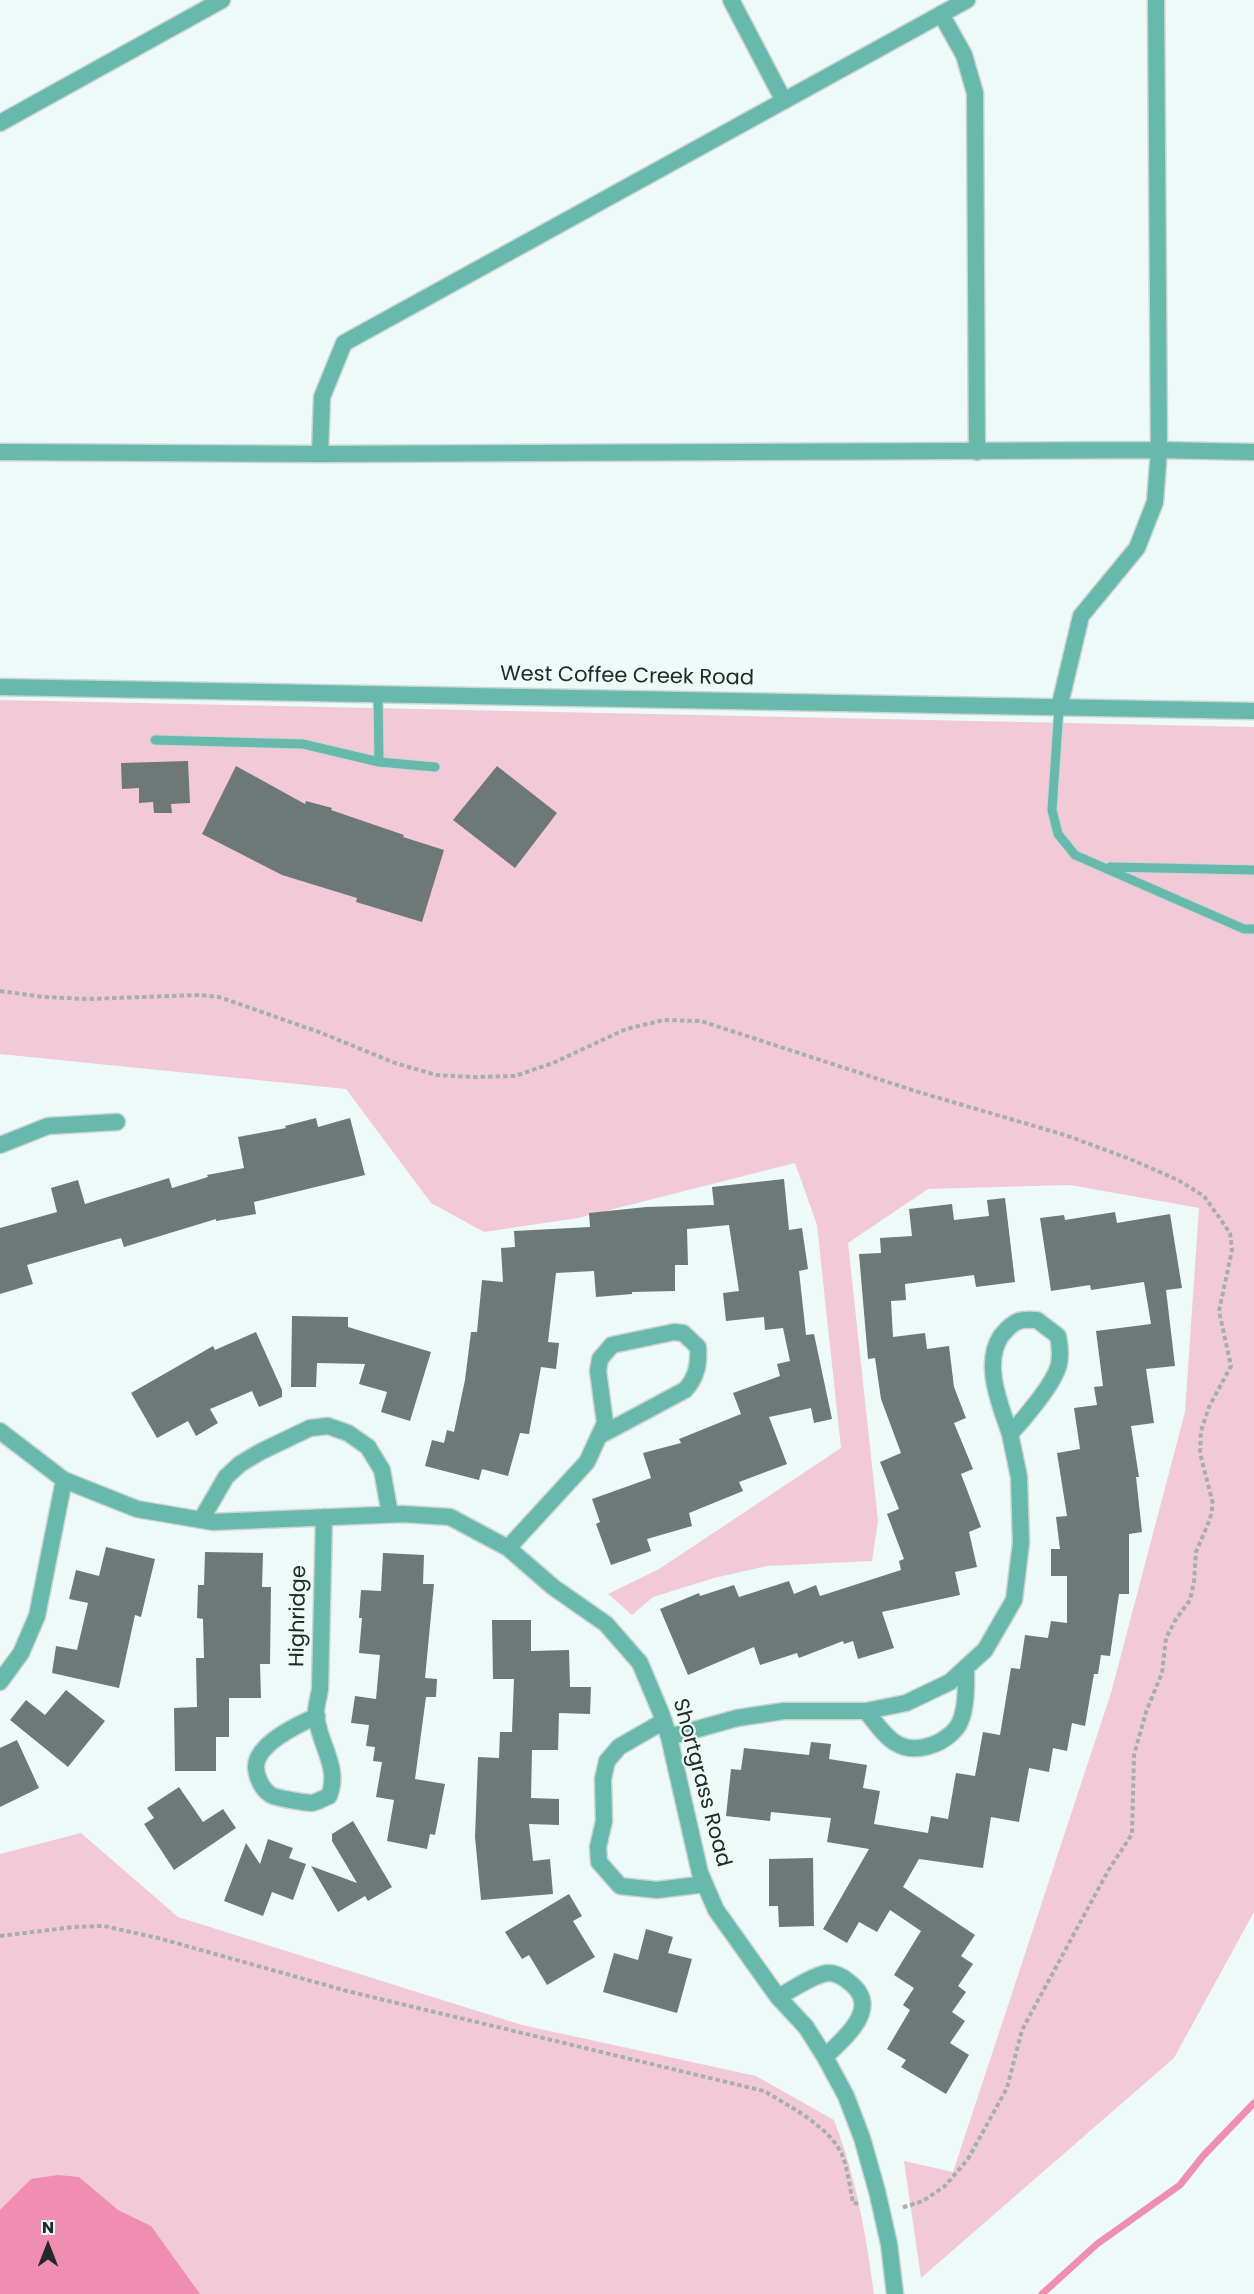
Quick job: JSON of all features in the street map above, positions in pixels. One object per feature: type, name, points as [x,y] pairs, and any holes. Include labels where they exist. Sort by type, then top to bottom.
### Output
[{"type":"street","points":[[0,123],[222,0]]},
{"type":"street","points":[[731,0],[784,101]]},
{"type":"street","points":[[321,454],[322,397],[344,343],[967,0]]},
{"type":"street","points":[[1059,708],[1081,616],[1137,548],[1155,502],[1159,450],[1156,0]]},
{"type":"street","points":[[941,14],[964,55],[975,93],[977,452]]},
{"type":"street","points":[[0,452],[321,454],[1159,450],[1254,452]]},
{"type":"street","name":"West Coffee Creek Road","points":[[0,687],[1254,711]]},
{"type":"street","points":[[0,1145],[48,1126],[117,1122]]},
{"type":"street","points":[[705,1884],[657,1890],[620,1886],[599,1862],[598,1847],[604,1821],[603,1779],[607,1761],[619,1747],[666,1729],[784,1711],[866,1711],[906,1703],[950,1682],[985,1650],[1014,1600],[1022,1543],[1019,1477],[1010,1434],[999,1403],[992,1359],[996,1344],[1005,1331],[1018,1321],[1037,1320],[1058,1336],[1061,1351],[1059,1367],[1022,1422],[1010,1434]]},
{"type":"street","points":[[508,1548],[587,1462],[599,1436],[605,1423],[598,1371],[600,1359],[612,1345],[674,1332],[683,1333],[698,1347],[699,1365],[693,1382],[685,1390],[599,1436]]},
{"type":"street","points":[[201,1520],[226,1477],[240,1464],[310,1428],[328,1426],[348,1433],[368,1447],[381,1470],[390,1514]]},
{"type":"street","name":"Shortgrass Road","points":[[0,1431],[63,1480],[137,1509],[213,1522],[390,1514],[450,1517],[508,1548],[553,1587],[606,1624],[640,1663],[666,1729],[700,1873],[716,1910],[778,1997],[806,2028],[846,2096],[862,2138],[880,2205],[889,2244],[895,2294]]},
{"type":"street","points":[[0,1682],[21,1653],[37,1616],[63,1480]]},
{"type":"street","name":"Highridge","points":[[317,1716],[293,1727],[271,1743],[257,1759],[256,1772],[264,1788],[272,1796],[312,1803],[329,1796],[333,1786],[333,1773],[317,1716],[321,1689],[324,1517]]},
{"type":"street","points":[[866,1711],[887,1738],[905,1748],[918,1750],[941,1742],[960,1723],[965,1700],[966,1667]]},
{"type":"street","points":[[778,1997],[824,1973],[836,1974],[854,1986],[863,2007],[860,2018],[855,2028],[825,2057]]},
{"type":"lane","points":[[378,694],[379,762]]},
{"type":"lane","points":[[1059,708],[1052,810],[1058,834],[1076,855],[1244,929],[1254,929]]},
{"type":"lane","points":[[155,740],[303,744],[379,762],[435,767]]},
{"type":"lane","points":[[1104,867],[1254,870]]},
{"type":"path","points":[[0,991],[44,997],[87,999],[199,995],[219,997],[319,1032],[395,1063],[436,1075],[473,1077],[515,1076],[553,1063],[635,1027],[664,1020],[701,1021],[915,1091],[1065,1136],[1119,1155],[1178,1180],[1204,1196],[1230,1233],[1232,1250],[1219,1311],[1231,1366],[1209,1407],[1201,1431],[1200,1453],[1213,1504],[1210,1519],[1196,1552],[1190,1600],[1166,1638],[1162,1673],[1146,1712],[1134,1755],[1132,1834],[1108,1871],[1022,2030],[1007,2088],[968,2159],[945,2186],[923,2201],[903,2209],[854,2203],[843,2156],[829,2136],[801,2112],[764,2091],[347,1991],[158,1938],[104,1926],[74,1927],[0,1936]]},
{"type":"shaded area","points":[[0,700],[1254,727],[1254,1912],[1174,2058],[921,2278],[904,2161],[953,2172],[1111,1693],[1185,1412],[1199,1208],[1070,1185],[928,1189],[848,1243],[878,1521],[872,1561],[767,1566],[714,1578],[653,1597],[632,1615],[608,1594],[659,1569],[841,1448],[817,1225],[795,1163],[578,1218],[484,1232],[431,1203],[346,1089],[0,1054]]},
{"type":"shaded area","points":[[81,1833],[178,1917],[522,2025],[756,2076],[834,2120],[842,2141],[859,2206],[874,2294],[0,2294],[0,1854]]},
{"type":"shaded area","points":[[58,2175],[79,2177],[118,2210],[151,2226],[200,2294],[0,2294],[0,2210],[31,2179]]},
{"type":"building","points":[[188,761],[190,803],[171,804],[172,813],[154,813],[153,802],[139,803],[139,788],[122,789],[121,763]]},
{"type":"building","points":[[236,766],[305,804],[306,801],[332,808],[331,810],[444,850],[422,922],[356,902],[357,898],[282,875],[202,834]]},
{"type":"building","points":[[497,766],[557,813],[515,868],[453,820]]},
{"type":"building","points":[[316,1118],[318,1127],[350,1118],[365,1175],[254,1202],[256,1214],[216,1221],[216,1219],[124,1247],[121,1238],[27,1265],[33,1284],[0,1294],[0,1228],[57,1212],[51,1188],[78,1180],[85,1204],[169,1178],[172,1188],[208,1177],[207,1175],[244,1168],[238,1137],[286,1128],[285,1126]]},
{"type":"building","points":[[784,1179],[789,1230],[802,1228],[808,1269],[799,1271],[806,1335],[814,1334],[832,1419],[814,1423],[811,1408],[769,1417],[787,1464],[739,1482],[743,1491],[689,1513],[692,1526],[647,1539],[651,1551],[611,1565],[596,1524],[600,1522],[592,1499],[651,1478],[643,1453],[681,1443],[679,1439],[741,1414],[733,1393],[780,1376],[777,1364],[790,1361],[783,1328],[765,1330],[764,1317],[726,1321],[723,1293],[739,1291],[729,1225],[687,1229],[688,1265],[675,1265],[675,1291],[632,1292],[632,1294],[596,1297],[594,1271],[556,1273],[548,1342],[559,1343],[556,1369],[541,1367],[529,1434],[520,1433],[508,1476],[482,1469],[479,1480],[425,1466],[432,1440],[444,1443],[447,1430],[454,1432],[465,1380],[471,1332],[477,1332],[482,1280],[503,1282],[501,1248],[515,1247],[514,1231],[590,1227],[589,1213],[646,1207],[714,1205],[712,1187]]},
{"type":"building","points":[[1005,1198],[1015,1282],[976,1287],[974,1275],[905,1284],[906,1300],[891,1301],[893,1337],[925,1333],[927,1349],[949,1346],[954,1387],[966,1418],[954,1423],[973,1469],[961,1474],[981,1527],[969,1532],[977,1567],[955,1572],[960,1595],[882,1612],[894,1648],[858,1659],[853,1641],[844,1644],[843,1641],[799,1658],[797,1653],[760,1665],[754,1647],[688,1675],[660,1609],[699,1593],[700,1596],[734,1585],[739,1597],[789,1581],[794,1594],[816,1585],[820,1596],[901,1570],[899,1561],[904,1559],[887,1514],[899,1509],[880,1462],[901,1453],[881,1399],[875,1358],[868,1359],[859,1254],[881,1253],[880,1238],[912,1236],[909,1209],[952,1204],[954,1220],[989,1216],[987,1200]]},
{"type":"building","points":[[1115,1212],[1117,1223],[1170,1214],[1182,1288],[1166,1290],[1175,1366],[1146,1369],[1154,1423],[1131,1426],[1139,1477],[1136,1477],[1142,1532],[1129,1534],[1129,1594],[1119,1594],[1110,1656],[1101,1655],[1098,1674],[1094,1674],[1085,1726],[1072,1723],[1067,1751],[1053,1748],[1049,1772],[1029,1768],[1019,1822],[991,1817],[983,1868],[919,1859],[903,1887],[975,1935],[961,1956],[973,1964],[958,1986],[966,1992],[952,2012],[965,2021],[950,2043],[969,2055],[946,2094],[901,2067],[906,2060],[887,2049],[910,2010],[903,2005],[914,1988],[894,1975],[921,1931],[890,1910],[877,1932],[859,1922],[847,1943],[823,1929],[869,1849],[827,1842],[831,1818],[771,1812],[770,1821],[726,1816],[731,1769],[741,1770],[744,1748],[809,1755],[811,1742],[831,1744],[829,1759],[867,1765],[863,1788],[880,1791],[874,1824],[928,1833],[931,1816],[948,1819],[956,1773],[975,1776],[983,1732],[1000,1735],[1011,1668],[1020,1669],[1025,1635],[1048,1638],[1051,1621],[1067,1623],[1067,1576],[1051,1576],[1051,1549],[1060,1549],[1056,1517],[1067,1516],[1057,1453],[1080,1449],[1074,1408],[1097,1405],[1094,1387],[1103,1386],[1096,1331],[1151,1324],[1144,1282],[1091,1290],[1090,1285],[1051,1291],[1040,1218],[1064,1215],[1065,1220]]},
{"type":"building","points":[[292,1316],[348,1317],[348,1327],[431,1352],[410,1421],[381,1412],[387,1392],[359,1384],[365,1364],[317,1363],[316,1387],[291,1387]]},
{"type":"building","points":[[256,1332],[282,1390],[282,1397],[259,1407],[252,1391],[210,1409],[218,1423],[196,1436],[188,1421],[157,1438],[131,1393],[213,1346],[215,1350]]},
{"type":"building","points":[[106,1547],[155,1559],[141,1617],[135,1615],[119,1688],[52,1673],[56,1646],[77,1650],[88,1603],[69,1599],[76,1570],[99,1576]]},
{"type":"building","points":[[205,1552],[263,1553],[262,1587],[271,1587],[270,1664],[260,1664],[261,1698],[229,1698],[229,1737],[216,1737],[216,1771],[175,1771],[174,1708],[197,1707],[196,1658],[204,1658],[203,1619],[197,1618],[198,1585],[204,1585]]},
{"type":"building","points":[[383,1553],[424,1555],[423,1584],[434,1584],[425,1678],[437,1679],[436,1697],[426,1697],[415,1779],[445,1784],[435,1835],[430,1834],[427,1849],[387,1841],[394,1800],[376,1797],[382,1762],[373,1761],[375,1747],[366,1746],[369,1725],[351,1723],[355,1696],[376,1699],[380,1655],[359,1653],[362,1618],[359,1618],[361,1590],[381,1591]]},
{"type":"building","points":[[492,1620],[531,1620],[531,1651],[569,1650],[570,1687],[591,1687],[590,1714],[559,1713],[558,1750],[532,1750],[531,1798],[559,1799],[559,1825],[529,1824],[533,1861],[550,1859],[553,1894],[481,1900],[475,1837],[478,1757],[499,1758],[500,1732],[512,1732],[514,1679],[493,1679]]},
{"type":"building","points":[[66,1690],[105,1721],[68,1767],[10,1720],[26,1700],[45,1715]]},
{"type":"building","points":[[17,1740],[39,1788],[0,1807],[0,1748]]},
{"type":"building","points":[[179,1787],[203,1822],[223,1809],[236,1828],[174,1870],[144,1824],[154,1818],[147,1808]]},
{"type":"building","points":[[353,1821],[392,1887],[368,1901],[365,1896],[338,1912],[311,1866],[357,1883],[332,1841],[332,1834]]},
{"type":"building","points":[[268,1839],[293,1848],[289,1858],[306,1864],[293,1900],[272,1892],[263,1916],[224,1901],[246,1843],[260,1864]]},
{"type":"building","points":[[813,1858],[814,1926],[779,1927],[778,1906],[769,1906],[769,1859]]},
{"type":"building","points":[[569,1894],[582,1916],[573,1921],[595,1957],[547,1985],[529,1955],[522,1959],[505,1932]]},
{"type":"building","points":[[646,1929],[673,1937],[668,1953],[692,1959],[677,2013],[603,1992],[614,1953],[638,1960]]},
{"type":"waterway","points":[[1042,2294],[1097,2244],[1180,2185],[1203,2156],[1254,2103]]}]
